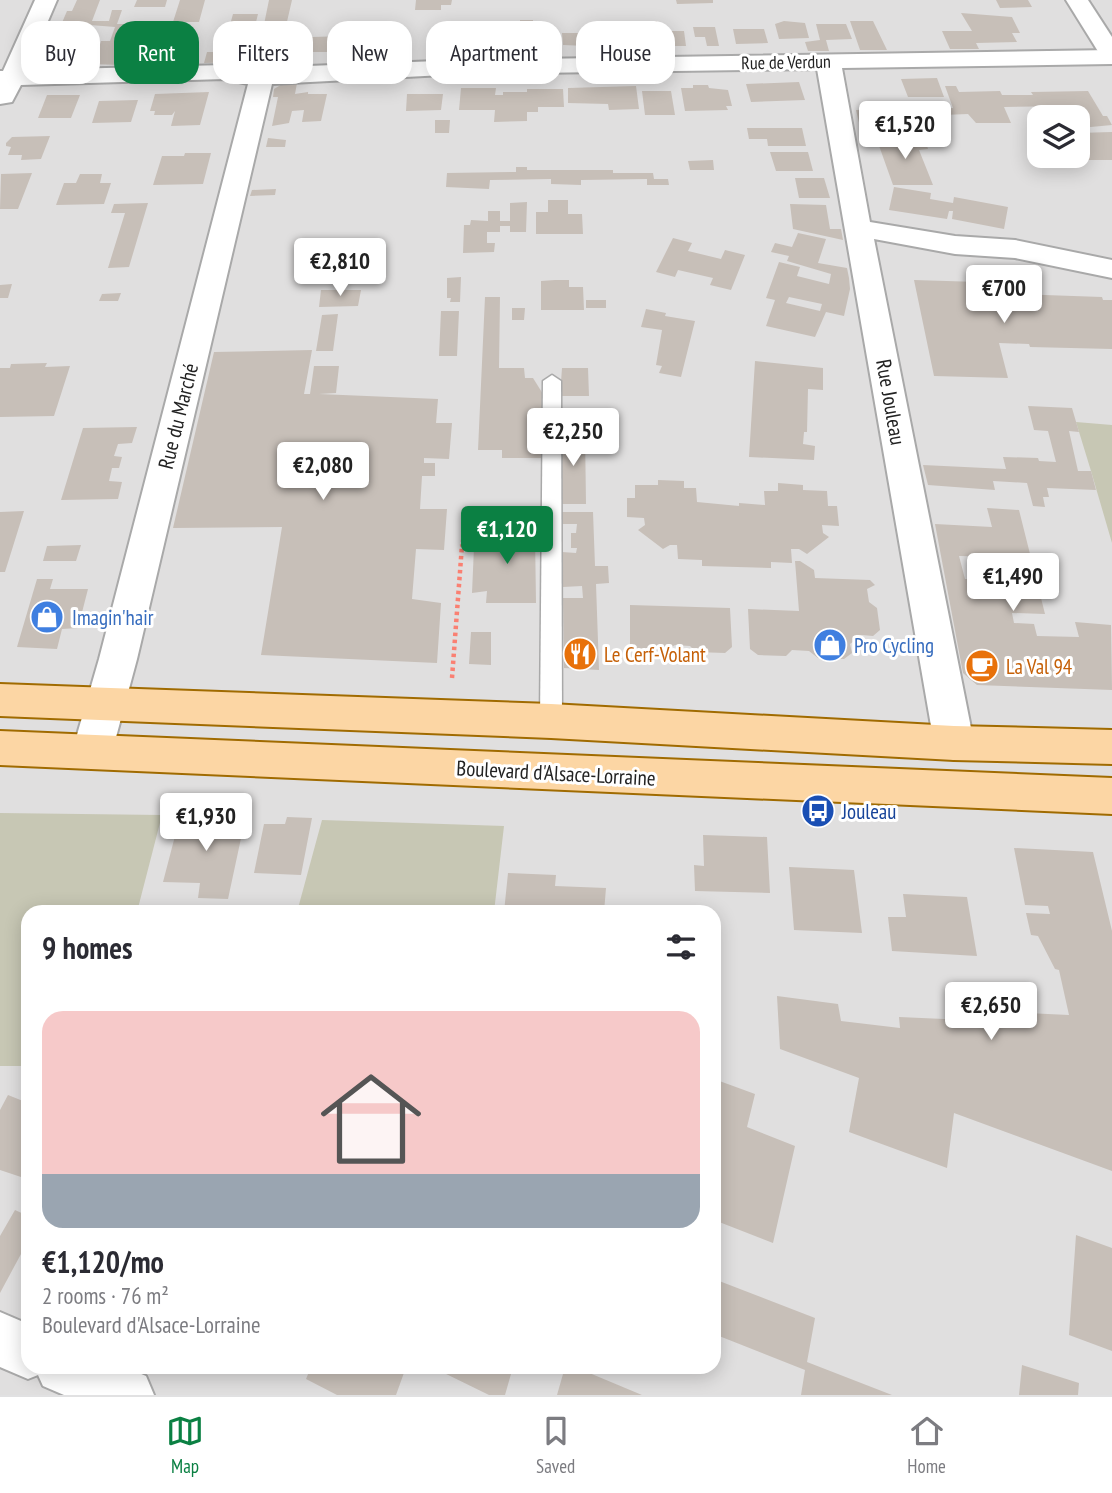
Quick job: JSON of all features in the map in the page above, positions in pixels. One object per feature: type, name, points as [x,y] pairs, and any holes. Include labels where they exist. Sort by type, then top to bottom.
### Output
[{"type":"main road","points":[[0,700],[551,721],[954,743],[1112,747]]},
{"type":"main road","name":"Boulevard d'Alsace-Lorraine","points":[[0,748],[1112,796]]},
{"type":"street","points":[[0,102],[6,78],[46,0]]},
{"type":"street","points":[[1077,0],[1112,56]]},
{"type":"street","name":"Rue de Verdun","points":[[313,73],[463,67],[510,70],[533,66],[1112,56]]},
{"type":"street","name":"Rue Jouleau","points":[[830,62],[829,74],[954,743]]},
{"type":"street","name":"Rue de Verdun","points":[[6,78],[213,72]]},
{"type":"street","name":"Rue du Marché","points":[[92,752],[260,84]]},
{"type":"street","points":[[859,230],[955,245],[1015,249],[1112,269]]},
{"type":"street","points":[[0,1339],[21,1349]]},
{"type":"street","points":[[78,1374],[127,1395]]},
{"type":"lane","points":[[551,721],[552,382]]},
{"type":"path","points":[[450,718],[465,513]]},
{"type":"shaded area","points":[[0,0],[1112,0],[1112,1395],[0,1395]]},
{"type":"shaded area","points":[[1076,422],[1112,425],[1112,543],[1091,471]]},
{"type":"shaded area","points":[[0,813],[162,815],[139,905],[21,905],[21,1066],[0,1066]]},
{"type":"shaded area","points":[[322,820],[504,826],[495,905],[299,905]]},
{"type":"building","points":[[77,0],[100,0],[92,21],[63,21],[67,11],[72,11]]},
{"type":"building","points":[[137,0],[167,0],[165,7],[134,7]]},
{"type":"building","points":[[180,0],[205,0],[199,22],[173,21]]},
{"type":"building","points":[[269,0],[292,0],[287,21],[265,21]]},
{"type":"building","points":[[416,0],[452,0],[451,5],[441,5],[441,10],[415,10]]},
{"type":"building","points":[[676,0],[713,0],[713,3],[677,4]]},
{"type":"building","points":[[996,0],[1028,0],[1032,7],[1000,8]]},
{"type":"building","points":[[112,10],[122,10],[118,21],[114,21],[114,27],[100,26],[100,21],[109,21]]},
{"type":"building","points":[[961,13],[1012,17],[1020,33],[1012,33],[1017,42],[976,43],[979,49],[950,49],[942,31],[972,31]]},
{"type":"building","points":[[233,14],[258,14],[256,21],[231,21]]},
{"type":"building","points":[[784,21],[805,23],[809,38],[779,39],[775,24]]},
{"type":"building","points":[[850,21],[873,21],[887,50],[860,50]]},
{"type":"building","points":[[816,24],[846,24],[852,39],[826,40],[829,51],[808,51],[805,42],[820,40]]},
{"type":"building","points":[[693,27],[715,27],[719,46],[707,46],[705,37],[695,37]]},
{"type":"building","points":[[733,29],[764,29],[768,43],[736,44]]},
{"type":"building","points":[[114,30],[114,65],[100,64],[101,41],[110,41]]},
{"type":"building","points":[[675,31],[684,31],[686,46],[675,46]]},
{"type":"building","points":[[562,33],[576,33],[576,46],[563,45]]},
{"type":"building","points":[[313,37],[327,37],[327,52],[313,52]]},
{"type":"building","points":[[207,52],[213,52],[213,63],[204,63]]},
{"type":"building","points":[[937,78],[944,97],[908,97],[901,79]]},
{"type":"building","points":[[799,82],[805,100],[751,102],[746,84]]},
{"type":"building","points":[[282,84],[297,84],[295,94],[327,94],[321,121],[302,122],[304,110],[292,111],[289,123],[272,126],[278,97],[273,97],[274,89]]},
{"type":"building","points":[[693,85],[708,85],[709,88],[728,90],[732,106],[726,106],[728,110],[685,111],[681,88],[693,88]]},
{"type":"building","points":[[636,86],[639,109],[609,110],[608,104],[568,103],[568,88]]},
{"type":"building","points":[[945,86],[956,86],[959,92],[1000,91],[1002,95],[1088,91],[1103,116],[1107,116],[1112,125],[1090,127],[1090,105],[1004,107],[1011,123],[976,123],[968,114],[943,115],[941,108],[953,108]]},
{"type":"building","points":[[461,88],[496,88],[495,95],[503,95],[503,92],[527,92],[527,89],[563,89],[564,107],[538,107],[538,112],[527,112],[527,121],[494,122],[495,110],[459,110]]},
{"type":"building","points":[[642,91],[671,91],[675,115],[645,115]]},
{"type":"building","points":[[209,92],[200,125],[171,126],[175,111],[172,115],[154,115],[155,111],[150,111],[155,94]]},
{"type":"building","points":[[407,94],[443,94],[441,110],[406,111]]},
{"type":"building","points":[[47,95],[80,95],[71,118],[38,118]]},
{"type":"building","points":[[138,100],[131,122],[92,123],[99,101]]},
{"type":"building","points":[[893,109],[896,120],[902,120],[904,128],[860,127],[856,110]]},
{"type":"building","points":[[937,110],[943,127],[921,127],[916,111]]},
{"type":"building","points":[[435,120],[450,120],[449,133],[435,133]]},
{"type":"building","points":[[747,128],[802,128],[806,146],[768,146],[767,139],[749,139]]},
{"type":"building","points":[[1112,132],[1112,160],[1090,160],[1090,133]]},
{"type":"building","points":[[50,136],[41,159],[21,160],[22,155],[8,155],[11,147],[6,146],[6,143],[12,137]]},
{"type":"building","points":[[268,138],[286,140],[285,147],[266,147]]},
{"type":"building","points":[[925,139],[928,149],[919,150],[933,185],[893,185],[877,140]]},
{"type":"building","points":[[770,152],[808,152],[813,171],[776,171]]},
{"type":"building","points":[[185,153],[211,153],[203,184],[153,185],[162,156],[184,156]]},
{"type":"building","points":[[713,160],[714,170],[690,170],[688,161]]},
{"type":"building","points":[[516,167],[527,167],[527,170],[653,173],[654,179],[668,179],[669,185],[647,185],[647,179],[581,180],[581,185],[551,184],[551,179],[490,180],[489,189],[446,187],[447,173],[516,172]]},
{"type":"building","points":[[32,173],[18,209],[0,209],[1,174]]},
{"type":"building","points":[[80,174],[102,174],[100,183],[111,183],[104,204],[56,205],[64,183],[76,183]]},
{"type":"building","points":[[795,178],[824,178],[830,198],[799,198]]},
{"type":"building","points":[[894,187],[931,193],[930,199],[953,203],[954,197],[1008,207],[1004,229],[952,219],[953,211],[949,211],[947,219],[889,210]]},
{"type":"building","points":[[276,189],[275,195],[250,196],[252,190]]},
{"type":"building","points":[[548,200],[568,200],[568,214],[582,214],[583,234],[536,234],[536,212],[548,212]]},
{"type":"building","points":[[527,202],[526,232],[510,232],[510,226],[500,226],[500,232],[487,232],[487,243],[495,243],[494,252],[463,253],[464,225],[470,225],[471,220],[488,221],[488,211],[500,211],[500,221],[510,221],[510,203]]},
{"type":"building","points":[[148,203],[129,267],[108,268],[125,213],[111,213],[114,204]]},
{"type":"building","points":[[790,204],[826,205],[830,229],[841,229],[843,240],[793,229]]},
{"type":"building","points":[[798,233],[826,239],[818,263],[847,268],[850,289],[844,316],[826,312],[815,337],[766,326],[775,300],[766,298],[779,262],[800,267],[797,276],[829,284],[831,274],[787,261],[789,256],[771,252],[775,243],[792,247]],"holes":[[[789,297],[822,304],[820,311],[786,303]]]},
{"type":"building","points":[[673,238],[692,243],[688,251],[721,259],[725,250],[745,255],[731,290],[710,285],[713,278],[678,270],[675,277],[656,272]]},
{"type":"building","points":[[461,277],[460,302],[450,302],[451,298],[447,298],[447,278]]},
{"type":"building","points":[[569,280],[569,287],[583,287],[584,310],[541,310],[541,281]]},
{"type":"building","points":[[914,280],[1011,283],[1014,294],[1102,297],[1103,300],[1112,300],[1112,349],[1030,347],[1029,344],[999,343],[1008,378],[934,376]]},
{"type":"building","points":[[12,284],[8,298],[0,298],[0,285]]},
{"type":"building","points":[[321,290],[361,290],[358,306],[319,307]]},
{"type":"building","points":[[121,293],[118,301],[99,301],[102,294]]},
{"type":"building","points":[[485,297],[500,297],[499,368],[524,368],[525,378],[533,378],[543,394],[544,458],[502,458],[502,450],[478,450]]},
{"type":"building","points":[[586,300],[606,300],[606,308],[586,308]]},
{"type":"building","points":[[512,308],[525,308],[524,320],[512,320]]},
{"type":"building","points":[[646,309],[666,313],[665,316],[695,321],[681,377],[659,373],[662,366],[656,365],[662,330],[641,327]]},
{"type":"building","points":[[441,311],[459,311],[457,356],[439,356]]},
{"type":"building","points":[[338,314],[333,351],[316,351],[322,315]]},
{"type":"building","points":[[312,350],[304,394],[310,394],[314,366],[339,366],[336,393],[319,394],[438,399],[436,423],[452,423],[449,459],[424,458],[424,463],[435,463],[435,476],[422,476],[420,509],[447,509],[444,550],[416,549],[412,599],[441,603],[437,663],[261,655],[282,527],[173,528],[214,352]]},
{"type":"building","points":[[755,361],[823,368],[823,390],[808,389],[807,432],[804,432],[803,444],[815,446],[814,460],[749,457]]},
{"type":"building","points":[[47,363],[45,367],[70,366],[54,416],[0,417],[0,368],[10,368],[11,364]]},
{"type":"building","points":[[562,368],[588,368],[589,396],[560,396]]},
{"type":"building","points":[[1028,406],[1072,408],[1079,432],[1069,431],[1078,471],[1091,471],[1096,490],[1047,488],[1049,497],[1043,497],[1045,507],[1033,506],[1027,483],[993,481],[995,490],[928,485],[923,465],[1006,469],[1003,457],[1038,458],[1039,461],[1056,462],[1048,431],[1034,430]]},
{"type":"building","points":[[137,427],[132,443],[118,444],[114,456],[122,457],[119,468],[112,468],[109,481],[122,482],[118,499],[61,500],[83,428]]},
{"type":"building","points":[[561,432],[585,432],[586,504],[561,504]]},
{"type":"building","points":[[658,480],[684,481],[684,488],[696,488],[697,502],[739,506],[739,503],[765,505],[764,491],[778,491],[778,483],[803,485],[803,490],[827,491],[828,506],[837,506],[839,526],[822,525],[823,533],[829,537],[807,554],[799,549],[791,549],[792,563],[771,562],[771,568],[702,566],[702,560],[678,559],[677,545],[663,549],[638,530],[645,525],[644,518],[627,517],[627,498],[635,498],[635,485],[658,485]]},
{"type":"building","points":[[987,508],[1019,510],[1045,614],[1012,613],[1014,623],[1034,624],[1037,636],[1079,637],[1075,622],[1111,625],[1112,690],[977,685],[963,673],[935,524],[992,527]],"holes":[[[959,556],[999,557],[1006,589],[973,586],[972,579],[965,579]]]},
{"type":"building","points":[[24,511],[5,572],[0,572],[0,512]]},
{"type":"building","points":[[562,512],[593,512],[595,566],[608,566],[609,583],[596,584],[599,670],[564,668],[563,598],[583,598],[582,586],[563,587],[562,552],[576,553],[577,548],[571,548],[571,533],[576,533],[577,524],[562,524]]},
{"type":"building","points":[[530,524],[530,535],[535,535],[536,603],[486,603],[487,591],[472,593],[474,547],[488,547],[491,525]]},
{"type":"building","points":[[81,545],[76,561],[43,561],[47,546]]},
{"type":"building","points":[[795,561],[800,561],[814,570],[815,578],[870,580],[875,585],[867,589],[869,602],[877,608],[880,630],[873,636],[862,635],[850,644],[852,653],[844,659],[818,658],[809,651],[792,650],[786,656],[758,655],[750,649],[748,609],[799,611]]},
{"type":"building","points":[[37,579],[53,579],[50,589],[88,589],[78,628],[62,629],[57,649],[17,647]]},
{"type":"building","points":[[630,605],[730,608],[732,647],[725,653],[696,652],[690,646],[675,645],[666,651],[636,650],[630,644]]},
{"type":"building","points":[[471,632],[491,632],[491,665],[469,664]]},
{"type":"building","points":[[181,813],[246,815],[228,899],[198,898],[200,883],[163,882]]},
{"type":"building","points":[[287,817],[312,818],[301,875],[254,873],[264,824],[285,824]]},
{"type":"building","points":[[703,835],[767,837],[770,893],[695,891],[694,865],[704,866]]},
{"type":"building","points":[[1014,848],[1093,852],[1112,931],[1112,1171],[954,1113],[947,1168],[849,1132],[859,1078],[780,1049],[777,996],[838,1004],[841,1021],[900,1028],[899,1017],[989,1021],[986,1011],[1069,1015],[1059,970],[1055,969],[1038,936],[1031,935],[1026,913],[1050,914],[1048,906],[1025,905]]},
{"type":"building","points":[[789,867],[854,870],[862,933],[794,930]]},
{"type":"building","points":[[508,873],[556,875],[555,886],[606,888],[605,905],[505,905]]},
{"type":"building","points":[[903,894],[967,897],[977,956],[892,951],[888,917],[906,917]]},
{"type":"building","points":[[721,1082],[755,1094],[747,1127],[795,1146],[773,1243],[721,1223]]},
{"type":"building","points":[[8,1095],[21,1100],[21,1177],[0,1170],[0,1110]]},
{"type":"building","points":[[15,1210],[21,1213],[21,1254],[0,1293],[0,1236]]},
{"type":"building","points":[[1076,1235],[1112,1248],[1112,1351],[1069,1335]]},
{"type":"building","points":[[721,1282],[815,1318],[807,1362],[892,1395],[801,1395],[805,1370],[721,1337]]},
{"type":"building","points":[[1022,1365],[1079,1383],[1078,1395],[1019,1395]]},
{"type":"building","points":[[308,1374],[404,1374],[396,1395],[337,1395],[306,1379]]},
{"type":"building","points":[[446,1374],[511,1374],[505,1395],[489,1395]]},
{"type":"building","points":[[563,1374],[592,1374],[642,1395],[557,1395]]},
{"type":"place","name":"Imagin'hair","points":[[47,617]]},
{"type":"place","name":"Pro Cycling","points":[[830,645]]},
{"type":"place","name":"Le Cerf-Volant","points":[[580,654]]},
{"type":"place","name":"La Val 94","points":[[982,666]]},
{"type":"place","name":"Jouleau","points":[[818,811]]}]
